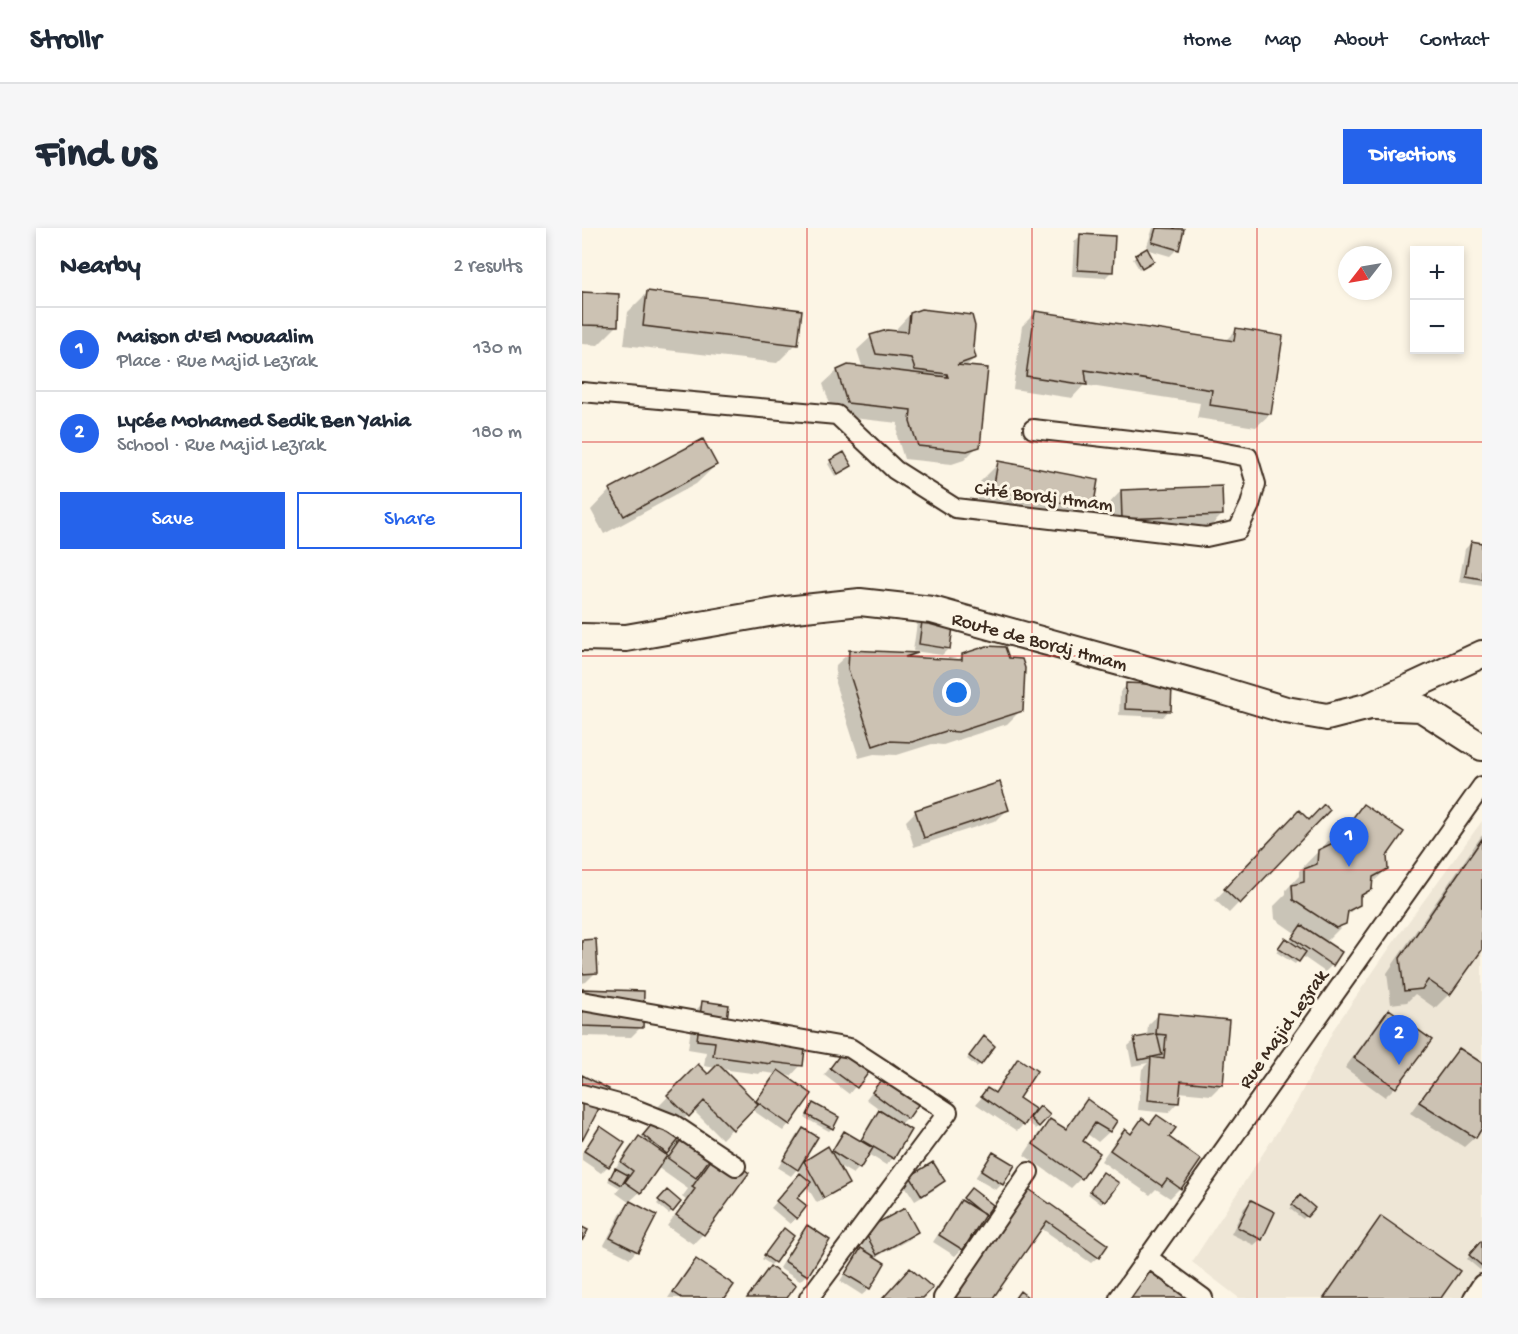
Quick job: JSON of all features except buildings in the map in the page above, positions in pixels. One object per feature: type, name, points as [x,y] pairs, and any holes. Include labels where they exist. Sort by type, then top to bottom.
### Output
[{"type":"main road","name":"Route de Bordj Hmam","points":[[582,637],[626,638],[786,610],[861,602],[932,610],[1286,710],[1327,717],[1370,706],[1482,654]]},
{"type":"main road","points":[[1370,706],[1421,708],[1482,747]]},
{"type":"street","name":"Cité Bordj Hmam","points":[[582,392],[837,415],[895,470],[955,507],[1206,537],[1238,530],[1250,506],[1256,484],[1248,457],[1200,448],[1033,429]]},
{"type":"street","name":"Rue Majid Lezrak","points":[[1119,1298],[1480,791]]},
{"type":"street","points":[[582,1000],[850,1048],[948,1112],[809,1298]]},
{"type":"street","points":[[582,1094],[630,1107],[674,1124],[736,1166]]},
{"type":"street","points":[[943,1298],[1029,1172]]},
{"type":"street","points":[[1147,1257],[1203,1298]]},
{"type":"street","points":[[1473,1298],[1482,1284]]},
{"type":"shaded area","points":[[1482,821],[1482,1271],[1464,1298],[1239,1298],[1192,1262],[1296,1103],[1335,1027]]},
{"type":"place","name":"Maison d'El Mouaalim","points":[[1349,867]]},
{"type":"place","name":"Lycée Mohamed Sedik Ben Yahia","points":[[1399,1065]]}]
